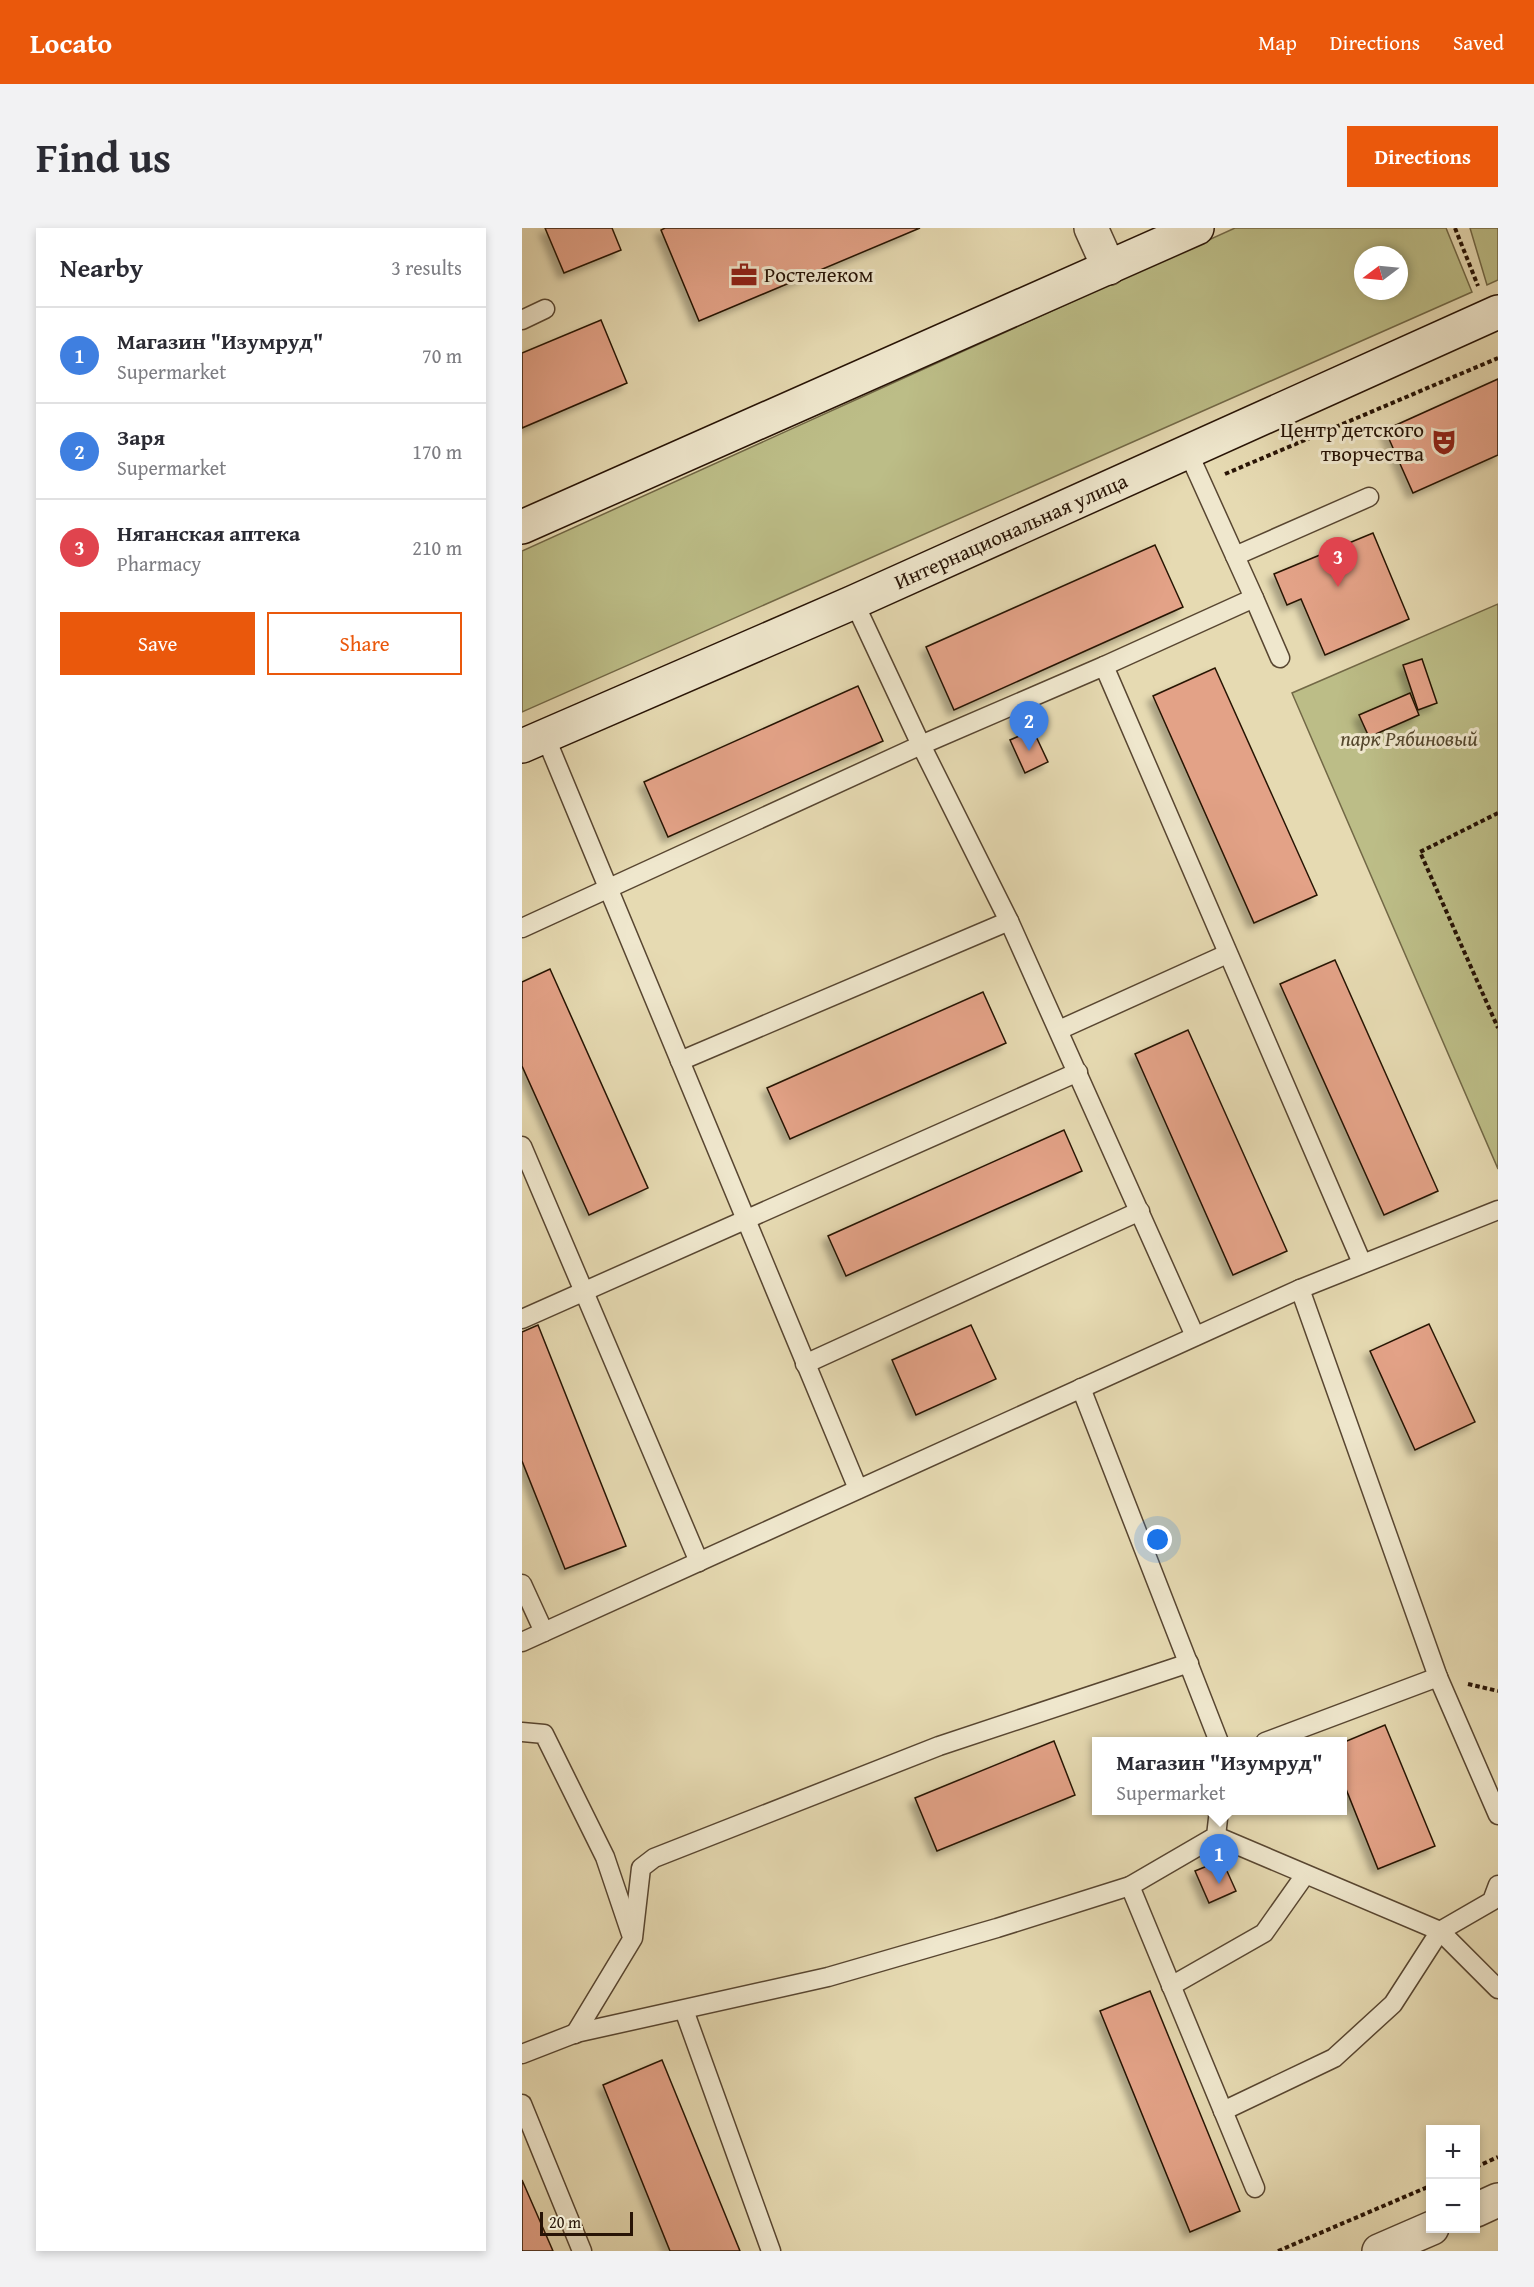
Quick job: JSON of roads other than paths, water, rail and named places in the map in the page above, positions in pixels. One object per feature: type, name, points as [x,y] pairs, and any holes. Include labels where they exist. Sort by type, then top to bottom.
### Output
[{"type":"main road","points":[[1091,228],[1109,268]]},
{"type":"main road","points":[[522,526],[1197,228]]},
{"type":"main road","name":"Интернациональная улица","points":[[533,741],[854,602],[1498,312]]},
{"type":"main road","points":[[1480,2208],[1498,2200]]},
{"type":"main road","points":[[1378,2251],[1426,2231]]},
{"type":"lane","points":[[522,320],[545,309]]},
{"type":"lane","points":[[1188,452],[1281,658]]},
{"type":"lane","points":[[1234,556],[1370,496]]},
{"type":"lane","points":[[522,928],[921,745],[1254,598]]},
{"type":"lane","points":[[854,602],[921,745],[1010,921],[1196,1336]]},
{"type":"lane","points":[[1104,666],[1362,1263]]},
{"type":"lane","points":[[533,741],[608,888],[858,1489]]},
{"type":"lane","points":[[680,1061],[1010,921]]},
{"type":"lane","points":[[1059,1030],[1227,954]]},
{"type":"lane","points":[[522,1319],[1078,1072]]},
{"type":"lane","points":[[522,1146],[699,1562]]},
{"type":"lane","points":[[522,1642],[1300,1289],[1498,1210]]},
{"type":"lane","points":[[805,1364],[1140,1211]]},
{"type":"lane","points":[[1300,1289],[1438,1677],[1498,1815]]},
{"type":"lane","points":[[1081,1388],[1217,1737]]},
{"type":"lane","points":[[522,1584],[544,1632]]},
{"type":"lane","points":[[575,2034],[633,1938],[641,1868],[654,1858],[939,1746],[1189,1663]]},
{"type":"lane","points":[[1278,1737],[1438,1677]]},
{"type":"lane","points":[[522,1732],[544,1734],[604,1857],[633,1938]]},
{"type":"lane","points":[[1216,1836],[1218,1815]]},
{"type":"lane","points":[[1216,1836],[1440,1931],[1498,1989]]},
{"type":"lane","points":[[522,2054],[575,2034],[832,1977],[997,1928],[1130,1886],[1216,1836]]},
{"type":"lane","points":[[1171,1986],[1264,1933],[1305,1875]]},
{"type":"lane","points":[[1223,2111],[1334,2058],[1394,2004],[1440,1931],[1492,1901],[1498,1885]]},
{"type":"lane","points":[[1130,1886],[1255,2188]]},
{"type":"lane","points":[[684,2010],[771,2251]]},
{"type":"lane","points":[[522,2104],[582,2251]]},
{"type":"place","name":"Ростелеком","points":[[744,275]]},
{"type":"place","name":"Центр детского творчества","points":[[1444,442]]},
{"type":"place","name":"Няганская аптека","points":[[1338,587]]},
{"type":"place","name":"Заря","points":[[1029,751]]},
{"type":"place","name":"Магазин \"Изумруд\"","points":[[1219,1884]]},
{"type":"park label","name":"парк Рябиновый","points":[[1409,739]]}]
